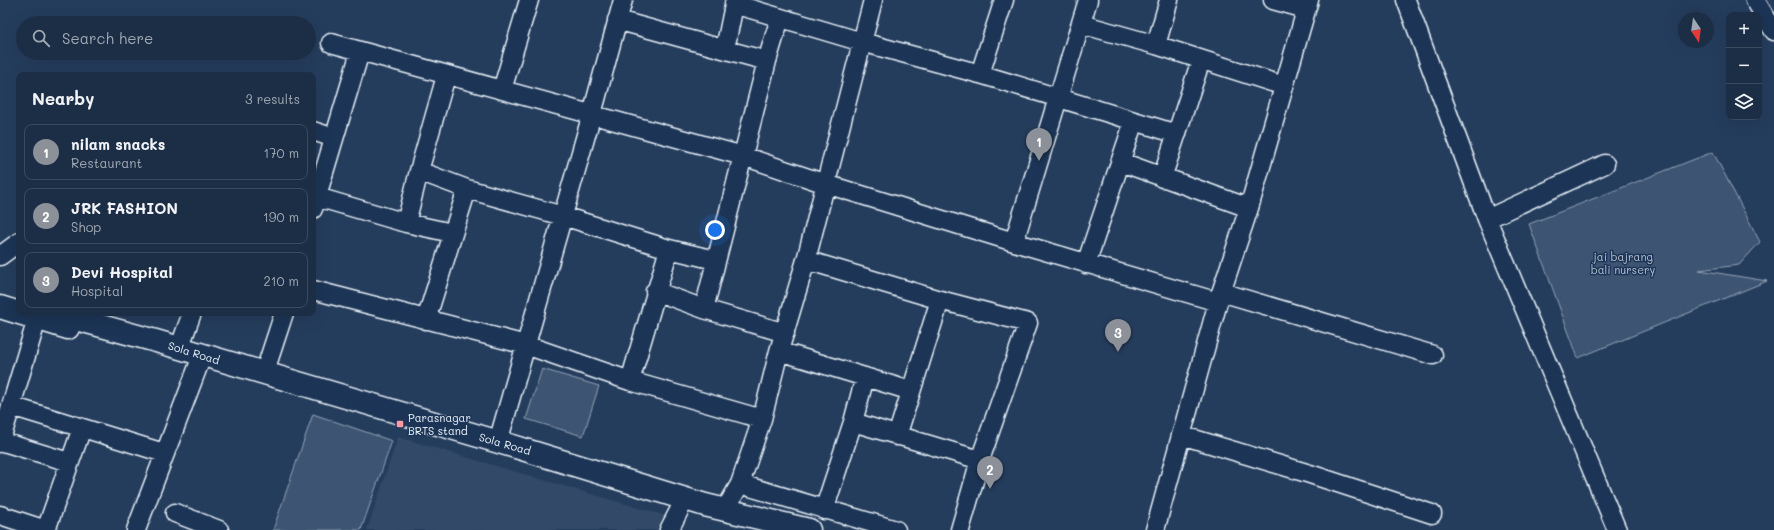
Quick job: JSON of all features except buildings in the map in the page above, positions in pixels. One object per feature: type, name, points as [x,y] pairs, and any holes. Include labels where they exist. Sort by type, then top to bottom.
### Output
[{"type":"main road","points":[[0,296],[16,301]]},
{"type":"main road","points":[[0,308],[16,311]]},
{"type":"main road","points":[[46,316],[153,347]]},
{"type":"main road","name":"Sola Road","points":[[153,347],[179,349],[200,362],[264,374],[498,442],[753,530]]},
{"type":"main road","name":"Sola Road","points":[[153,347],[515,461],[682,505],[725,510],[810,530]]},
{"type":"street","points":[[502,90],[528,0]]},
{"type":"street","points":[[498,442],[623,0]]},
{"type":"street","points":[[725,510],[740,484],[762,419],[779,351],[806,260],[873,0]]},
{"type":"street","points":[[980,74],[1004,0]]},
{"type":"street","points":[[1014,242],[1088,0]]},
{"type":"street","points":[[1156,45],[1170,0]]},
{"type":"street","points":[[1155,530],[1219,297],[1249,208],[1307,4],[1273,0]]},
{"type":"street","points":[[1406,0],[1487,219],[1617,530]]},
{"type":"street","points":[[1755,0],[1774,31]]},
{"type":"street","points":[[724,49],[734,2],[780,18],[980,74],[1177,134]]},
{"type":"street","points":[[704,309],[715,260],[767,61],[780,18]]},
{"type":"street","points":[[617,20],[767,61]]},
{"type":"street","points":[[1081,24],[1156,45],[1284,86]]},
{"type":"street","points":[[331,43],[446,76],[592,114],[743,156],[826,184],[1086,264],[1219,297],[1433,355]]},
{"type":"street","points":[[316,200],[360,52]]},
{"type":"street","points":[[1162,178],[1201,60]]},
{"type":"street","points":[[406,223],[446,76]]},
{"type":"street","points":[[1086,264],[1134,121]]},
{"type":"street","points":[[316,132],[334,138]]},
{"type":"street","points":[[1121,162],[1249,208]]},
{"type":"street","points":[[1487,219],[1605,164]]},
{"type":"street","points":[[419,172],[467,189],[563,216],[669,249],[715,260]]},
{"type":"street","points":[[426,320],[467,189]]},
{"type":"street","points":[[316,203],[452,233]]},
{"type":"street","points":[[0,256],[16,244]]},
{"type":"street","points":[[630,381],[655,291],[669,249]]},
{"type":"street","points":[[806,260],[940,300],[1028,323],[980,460],[960,530]]},
{"type":"street","points":[[316,291],[526,345],[630,381],[762,419]]},
{"type":"street","points":[[655,291],[704,309],[785,333]]},
{"type":"street","points":[[897,436],[940,300]]},
{"type":"street","points":[[46,316],[11,406],[0,442],[69,462]]},
{"type":"street","points":[[179,349],[191,316]]},
{"type":"street","points":[[264,374],[283,316]]},
{"type":"street","points":[[779,351],[911,390]]},
{"type":"street","points":[[136,530],[164,453],[200,362]]},
{"type":"street","points":[[824,510],[853,422],[865,377]]},
{"type":"street","points":[[11,406],[164,453]]},
{"type":"street","points":[[853,422],[980,460]]},
{"type":"street","points":[[0,515],[46,530],[82,428]]},
{"type":"street","points":[[1181,435],[1310,474],[1432,514]]},
{"type":"street","points":[[740,484],[896,530]]},
{"type":"street","points":[[669,530],[682,505]]},
{"type":"street","points":[[175,513],[219,530]]},
{"type":"shaded area","points":[[398,437],[666,516],[659,530],[367,530]]},
{"type":"green space","name":"jai bajrang bali nursery","points":[[1713,152],[1760,242],[1739,265],[1699,270],[1767,281],[1578,358],[1529,224]]},
{"type":"green space","points":[[542,369],[599,386],[583,436],[526,419]]},
{"type":"green space","points":[[313,414],[392,441],[361,530],[273,530]]},
{"type":"place","name":"nilam snacks","points":[[1039,161]]},
{"type":"place","name":"Devi Hospital","points":[[1118,352]]},
{"type":"place","name":"Parasnagar BRTS stand","points":[[400,424]]},
{"type":"place","name":"JRK FASHION","points":[[990,489]]}]
